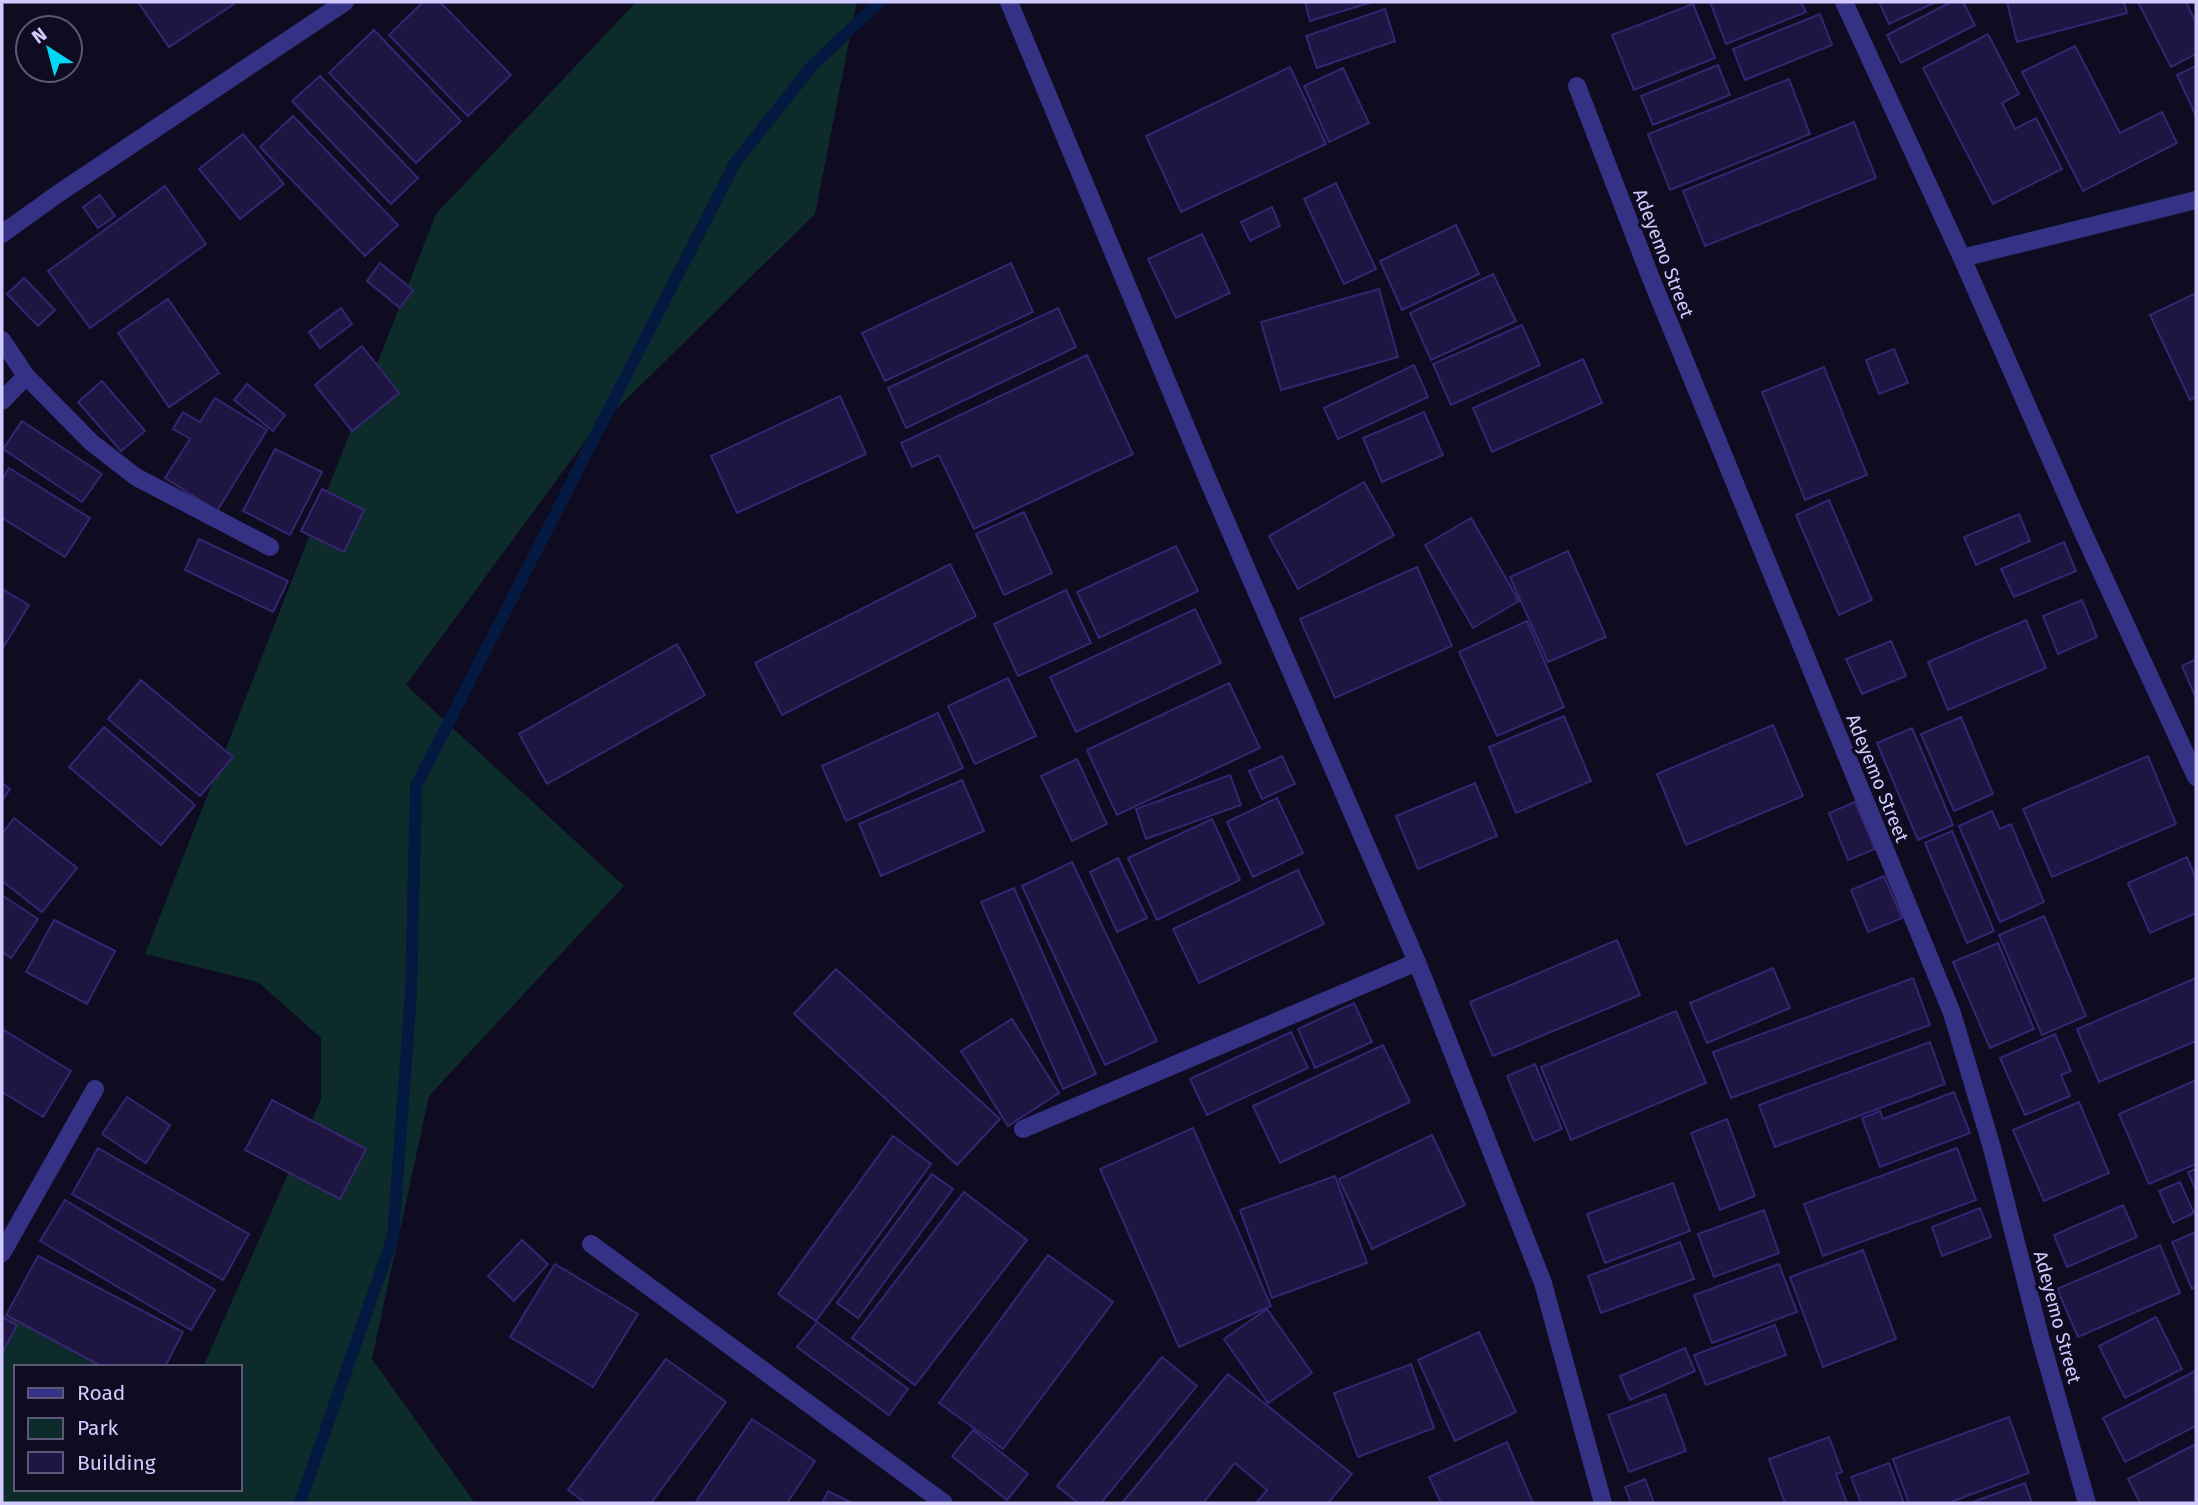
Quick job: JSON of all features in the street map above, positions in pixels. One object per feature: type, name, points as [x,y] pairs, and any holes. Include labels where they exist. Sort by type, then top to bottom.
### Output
[{"type":"street","points":[[2,234],[345,2]]},
{"type":"street","points":[[1009,2],[1208,480],[1417,962],[1543,1283],[1603,1503]]},
{"type":"street","points":[[1844,2],[2196,777]]},
{"type":"street","name":"Adeyemo Street","points":[[1577,86],[1650,276],[1952,1013],[1992,1148],[2040,1337],[2087,1503]]},
{"type":"street","points":[[1962,258],[2196,200]]},
{"type":"street","points":[[2,340],[26,376],[92,442],[136,477],[270,547]]},
{"type":"street","points":[[2,401],[26,376]]},
{"type":"street","points":[[1023,1129],[1417,962]]},
{"type":"street","points":[[2,1253],[95,1089]]},
{"type":"street","points":[[591,1244],[944,1503]]},
{"type":"green space","points":[[636,2],[857,2],[815,214],[589,436],[406,685],[624,886],[429,1096],[372,1359],[475,1503],[2,1503],[2,1315],[112,1365],[14,1365],[14,1491],[242,1491],[242,1365],[204,1365],[321,1099],[321,1038],[258,982],[145,954],[436,214]]},
{"type":"building","points":[[138,2],[232,2],[234,4],[169,47]]},
{"type":"building","points":[[423,2],[440,2],[511,75],[468,116],[389,35]]},
{"type":"building","points":[[1305,2],[1372,2],[1310,21]]},
{"type":"building","points":[[1710,2],[1801,2],[1806,12],[1726,44]]},
{"type":"building","points":[[1879,2],[1936,2],[1889,24]]},
{"type":"building","points":[[1951,2],[1963,2],[1975,25],[1901,63],[1887,35]]},
{"type":"building","points":[[2007,2],[2124,2],[2127,13],[2017,42]]},
{"type":"building","points":[[2138,2],[2186,2],[2196,23],[2196,54],[2171,67]]},
{"type":"building","points":[[1693,4],[1715,58],[1634,90],[1612,35]]},
{"type":"building","points":[[1385,9],[1395,41],[1317,68],[1306,36]]},
{"type":"building","points":[[1820,14],[1832,45],[1745,80],[1733,49]]},
{"type":"building","points":[[374,30],[461,121],[416,163],[329,73]]},
{"type":"building","points":[[1988,34],[2019,94],[2002,103],[2015,129],[2036,118],[2062,169],[1993,204],[1923,68]]},
{"type":"building","points":[[2075,46],[2120,133],[2162,112],[2177,143],[2083,191],[2022,72]]},
{"type":"building","points":[[1718,65],[1730,95],[1653,125],[1641,96]]},
{"type":"building","points":[[2196,66],[2196,116],[2177,75]]},
{"type":"building","points":[[1290,67],[1326,144],[1181,212],[1146,136]]},
{"type":"building","points":[[1343,68],[1369,123],[1329,142],[1304,86]]},
{"type":"building","points":[[320,76],[418,178],[391,204],[292,101]]},
{"type":"building","points":[[1789,79],[1810,134],[1670,190],[1648,134]]},
{"type":"building","points":[[293,116],[398,225],[365,256],[260,147]]},
{"type":"building","points":[[1854,122],[1876,178],[1705,246],[1683,191]]},
{"type":"building","points":[[243,134],[284,184],[240,219],[199,169]]},
{"type":"building","points":[[1336,183],[1376,269],[1344,284],[1304,199]]},
{"type":"building","points":[[165,186],[206,244],[90,328],[48,271]]},
{"type":"building","points":[[100,195],[115,216],[98,228],[83,207]]},
{"type":"building","points":[[1272,207],[1280,226],[1250,241],[1241,222]]},
{"type":"building","points":[[1456,225],[1479,274],[1402,310],[1380,261]]},
{"type":"building","points":[[1202,234],[1230,293],[1176,318],[1148,259]]},
{"type":"building","points":[[380,263],[413,290],[400,308],[367,281]]},
{"type":"building","points":[[1011,263],[1033,312],[885,381],[862,333]]},
{"type":"building","points":[[1493,274],[1516,321],[1431,360],[1410,313]]},
{"type":"building","points":[[24,278],[55,310],[38,326],[7,294]]},
{"type":"building","points":[[1379,289],[1398,357],[1281,390],[1261,322]]},
{"type":"building","points":[[2196,293],[2196,397],[2190,400],[2150,315]]},
{"type":"building","points":[[168,299],[219,373],[169,407],[118,333]]},
{"type":"building","points":[[341,308],[352,324],[320,348],[309,332]]},
{"type":"building","points":[[1058,308],[1076,347],[906,428],[888,388]]},
{"type":"building","points":[[1522,325],[1540,365],[1451,405],[1433,364]]},
{"type":"building","points":[[362,346],[399,393],[352,431],[315,385]]},
{"type":"building","points":[[1894,349],[1908,383],[1879,394],[1866,360]]},
{"type":"building","points":[[1087,355],[1133,454],[974,529],[939,455],[912,467],[901,443]]},
{"type":"building","points":[[1583,359],[1602,403],[1492,452],[1473,408]]},
{"type":"building","points":[[1414,365],[1428,397],[1338,439],[1324,408]]},
{"type":"building","points":[[1824,367],[1867,475],[1805,500],[1762,392]]},
{"type":"building","points":[[102,381],[145,431],[121,451],[78,402]]},
{"type":"building","points":[[247,384],[285,415],[273,431],[234,400]]},
{"type":"building","points":[[840,396],[866,454],[737,513],[711,456]]},
{"type":"building","points":[[215,398],[267,430],[217,511],[165,478],[190,439],[173,429],[183,412],[200,422]]},
{"type":"building","points":[[1424,412],[1443,455],[1382,482],[1363,438]]},
{"type":"building","points":[[22,421],[102,474],[82,502],[3,449]]},
{"type":"building","points":[[275,449],[322,472],[290,535],[243,511]]},
{"type":"building","points":[[9,468],[90,518],[65,557],[2,518],[2,480]]},
{"type":"building","points":[[1364,482],[1394,535],[1298,589],[1269,536]]},
{"type":"building","points":[[322,489],[364,510],[344,552],[301,531]]},
{"type":"building","points":[[1829,500],[1872,600],[1839,615],[1796,515]]},
{"type":"building","points":[[1024,512],[1052,573],[1004,595],[976,534]]},
{"type":"building","points":[[2019,514],[2030,541],[1976,565],[1964,537]]},
{"type":"building","points":[[1471,518],[1519,601],[1473,628],[1425,545]]},
{"type":"building","points":[[199,539],[288,581],[273,612],[185,570]]},
{"type":"building","points":[[2064,542],[2076,571],[2014,597],[2001,569]]},
{"type":"building","points":[[1176,546],[1198,591],[1099,638],[1077,592]]},
{"type":"building","points":[[1568,551],[1606,637],[1548,662],[1510,577]]},
{"type":"building","points":[[950,564],[976,616],[782,715],[755,663]]},
{"type":"building","points":[[1417,567],[1452,646],[1335,698],[1300,619]]},
{"type":"building","points":[[2,589],[29,605],[3,648],[2,648]]},
{"type":"building","points":[[1066,590],[1091,643],[1018,676],[994,624]]},
{"type":"building","points":[[2082,600],[2097,637],[2058,654],[2043,616]]},
{"type":"building","points":[[1195,609],[1221,663],[1076,732],[1050,677]]},
{"type":"building","points":[[2026,620],[2046,668],[1948,710],[1928,662]]},
{"type":"building","points":[[1527,621],[1564,707],[1497,736],[1459,652]]},
{"type":"building","points":[[1891,641],[1906,676],[1862,694],[1846,659]]},
{"type":"building","points":[[677,644],[705,695],[547,784],[519,734]]},
{"type":"building","points":[[2196,659],[2196,698],[2182,666]]},
{"type":"building","points":[[1008,678],[1036,736],[975,764],[948,706]]},
{"type":"building","points":[[141,680],[233,757],[200,796],[108,719]]},
{"type":"building","points":[[1229,683],[1260,748],[1117,815],[1087,750]]},
{"type":"building","points":[[938,713],[963,768],[846,821],[822,766]]},
{"type":"building","points":[[1564,716],[1591,781],[1516,813],[1489,747]]},
{"type":"building","points":[[1961,717],[1993,794],[1954,811],[1921,734]]},
{"type":"building","points":[[1773,725],[1803,796],[1686,845],[1657,774]]},
{"type":"building","points":[[104,727],[195,805],[161,845],[69,767]]},
{"type":"building","points":[[1912,728],[1953,825],[1918,840],[1877,743]]},
{"type":"building","points":[[1282,756],[1295,784],[1262,799],[1249,771]]},
{"type":"building","points":[[2148,756],[2176,824],[2052,877],[2023,809]]},
{"type":"building","points":[[1077,759],[1107,824],[1072,841],[1041,776]]},
{"type":"building","points":[[1230,775],[1241,805],[1146,839],[1136,809]]},
{"type":"building","points":[[962,780],[984,831],[881,876],[859,824]]},
{"type":"building","points":[[2,783],[10,789],[2,801]]},
{"type":"building","points":[[1475,783],[1497,836],[1418,869],[1396,816]]},
{"type":"building","points":[[1277,798],[1303,853],[1253,877],[1227,822]]},
{"type":"building","points":[[1855,802],[1875,849],[1848,860],[1829,813]]},
{"type":"building","points":[[1992,811],[2000,829],[2011,824],[2044,902],[2000,922],[1959,826]]},
{"type":"building","points":[[14,818],[77,868],[42,912],[2,881],[2,834]]},
{"type":"building","points":[[1212,819],[1240,880],[1157,920],[1128,858]]},
{"type":"building","points":[[1952,831],[1994,931],[1967,943],[1925,843]]},
{"type":"building","points":[[2187,857],[2196,879],[2196,913],[2150,933],[2128,883]]},
{"type":"building","points":[[1118,858],[1147,918],[1117,932],[1090,872]]},
{"type":"building","points":[[1072,862],[1157,1041],[1105,1065],[1022,886]]},
{"type":"building","points":[[1298,870],[1324,924],[1199,983],[1173,929]]},
{"type":"building","points":[[1884,876],[1902,918],[1868,932],[1851,890]]},
{"type":"building","points":[[1014,888],[1096,1074],[1063,1089],[981,902]]},
{"type":"building","points":[[2,895],[38,919],[11,958],[2,952]]},
{"type":"building","points":[[2044,916],[2086,1016],[2042,1035],[1999,935]]},
{"type":"building","points":[[54,920],[115,951],[87,1004],[26,972]]},
{"type":"building","points":[[1617,940],[1640,995],[1493,1056],[1470,1002]]},
{"type":"building","points":[[1998,943],[2034,1029],[1990,1048],[1953,962]]},
{"type":"building","points":[[1773,968],[1790,1008],[1707,1043],[1690,1003]]},
{"type":"building","points":[[836,969],[1000,1119],[957,1165],[794,1014]]},
{"type":"building","points":[[1913,978],[1930,1025],[1731,1098],[1713,1052]]},
{"type":"building","points":[[2196,978],[2196,1041],[2099,1082],[2077,1029]]},
{"type":"building","points":[[1354,1003],[1372,1042],[1315,1068],[1298,1029]]},
{"type":"building","points":[[1676,1011],[1706,1083],[1571,1140],[1541,1067]]},
{"type":"building","points":[[1012,1019],[1059,1093],[1008,1126],[961,1051]]},
{"type":"building","points":[[2,1029],[71,1071],[43,1117],[2,1092]]},
{"type":"building","points":[[1291,1032],[1308,1068],[1207,1115],[1190,1079]]},
{"type":"building","points":[[2055,1034],[2071,1071],[2061,1075],[2070,1096],[2025,1115],[2000,1058]]},
{"type":"building","points":[[1930,1042],[1945,1084],[1775,1147],[1759,1105]]},
{"type":"building","points":[[1383,1045],[1410,1102],[1280,1163],[1253,1106]]},
{"type":"building","points":[[1535,1064],[1562,1129],[1534,1141],[1507,1076]]},
{"type":"building","points":[[2196,1080],[2196,1164],[2149,1184],[2119,1114]]},
{"type":"building","points":[[1954,1092],[1970,1133],[1880,1167],[1862,1118],[1880,1111],[1883,1119]]},
{"type":"building","points":[[127,1097],[170,1125],[146,1163],[102,1134]]},
{"type":"building","points":[[272,1100],[366,1149],[340,1199],[245,1150]]},
{"type":"building","points":[[2079,1102],[2109,1173],[2044,1201],[2013,1130]]},
{"type":"building","points":[[1727,1119],[1755,1196],[1720,1210],[1691,1133]]},
{"type":"building","points":[[1193,1128],[1271,1306],[1179,1347],[1100,1169]]},
{"type":"building","points":[[1432,1135],[1465,1205],[1372,1249],[1339,1179]]},
{"type":"building","points":[[893,1136],[931,1164],[816,1321],[778,1294]]},
{"type":"building","points":[[98,1148],[249,1234],[223,1280],[72,1194]]},
{"type":"building","points":[[1957,1148],[1976,1200],[1823,1256],[1804,1204]]},
{"type":"building","points":[[2196,1169],[2196,1191],[2188,1172]]},
{"type":"building","points":[[932,1174],[953,1189],[858,1318],[837,1303]]},
{"type":"building","points":[[1335,1176],[1367,1263],[1272,1298],[1240,1210]]},
{"type":"building","points":[[2180,1182],[2194,1213],[2173,1223],[2159,1191]]},
{"type":"building","points":[[1673,1183],[1690,1231],[1605,1263],[1587,1214]]},
{"type":"building","points":[[964,1192],[1027,1240],[915,1385],[852,1338]]},
{"type":"building","points":[[65,1200],[215,1290],[191,1330],[40,1241]]},
{"type":"building","points":[[2123,1205],[2137,1237],[2067,1267],[2054,1235]]},
{"type":"building","points":[[1980,1208],[1991,1237],[1942,1256],[1932,1227]]},
{"type":"building","points":[[1764,1210],[1779,1253],[1714,1277],[1698,1234]]},
{"type":"building","points":[[2196,1232],[2196,1287],[2192,1289],[2172,1242]]},
{"type":"building","points":[[522,1240],[548,1264],[514,1301],[488,1276]]},
{"type":"building","points":[[1680,1242],[1694,1279],[1601,1313],[1588,1276]]},
{"type":"building","points":[[2160,1245],[2180,1293],[2078,1337],[2057,1289]]},
{"type":"building","points":[[1863,1250],[1896,1339],[1823,1367],[1790,1277]]},
{"type":"building","points":[[1048,1255],[1113,1302],[1003,1449],[939,1403]]},
{"type":"building","points":[[38,1256],[183,1332],[166,1365],[99,1365],[6,1315]]},
{"type":"building","points":[[555,1264],[638,1314],[593,1387],[510,1337]]},
{"type":"building","points":[[1779,1264],[1797,1312],[1712,1343],[1694,1295]]},
{"type":"building","points":[[1267,1309],[1312,1373],[1268,1403],[1224,1339]]},
{"type":"building","points":[[2,1317],[17,1325],[2,1353]]},
{"type":"building","points":[[2156,1317],[2182,1369],[2125,1398],[2099,1346]]},
{"type":"building","points":[[817,1322],[908,1389],[889,1415],[797,1347]]},
{"type":"building","points":[[1775,1325],[1786,1355],[1706,1385],[1694,1355]]},
{"type":"building","points":[[1479,1332],[1516,1412],[1455,1441],[1418,1360]]},
{"type":"building","points":[[1685,1348],[1695,1371],[1630,1400],[1620,1376]]},
{"type":"building","points":[[1162,1357],[1197,1386],[1101,1503],[1078,1503],[1057,1486]]},
{"type":"building","points":[[666,1359],[726,1402],[651,1503],[586,1503],[568,1490]]},
{"type":"building","points":[[1411,1364],[1434,1428],[1358,1457],[1334,1393]]},
{"type":"building","points":[[2195,1371],[2196,1426],[2125,1462],[2103,1418]]},
{"type":"building","points":[[1228,1374],[1352,1474],[1328,1503],[1256,1503],[1267,1490],[1235,1463],[1203,1503],[1122,1503]]},
{"type":"building","points":[[1665,1394],[1686,1451],[1629,1472],[1608,1415]]},
{"type":"building","points":[[2009,1417],[2029,1473],[1948,1503],[1909,1503],[1893,1459]]},
{"type":"building","points":[[752,1419],[815,1461],[787,1503],[695,1503]]},
{"type":"building","points":[[973,1430],[1028,1474],[1007,1500],[952,1456]]},
{"type":"building","points":[[1829,1437],[1842,1472],[1836,1474],[1847,1503],[1785,1503],[1769,1459]]},
{"type":"building","points":[[1507,1442],[1533,1503],[1441,1503],[1429,1477]]},
{"type":"building","points":[[2196,1444],[2196,1503],[2140,1503],[2128,1479]]},
{"type":"building","points":[[1889,1463],[1904,1503],[1861,1503],[1851,1477]]},
{"type":"building","points":[[1645,1479],[1654,1503],[1631,1503],[1625,1487]]},
{"type":"building","points":[[2025,1483],[2032,1503],[1970,1503]]},
{"type":"building","points":[[828,1491],[852,1503],[822,1503]]},
{"type":"waterway","points":[[300,1503],[393,1237],[411,993],[416,786],[735,163],[812,66],[879,2]]}]
